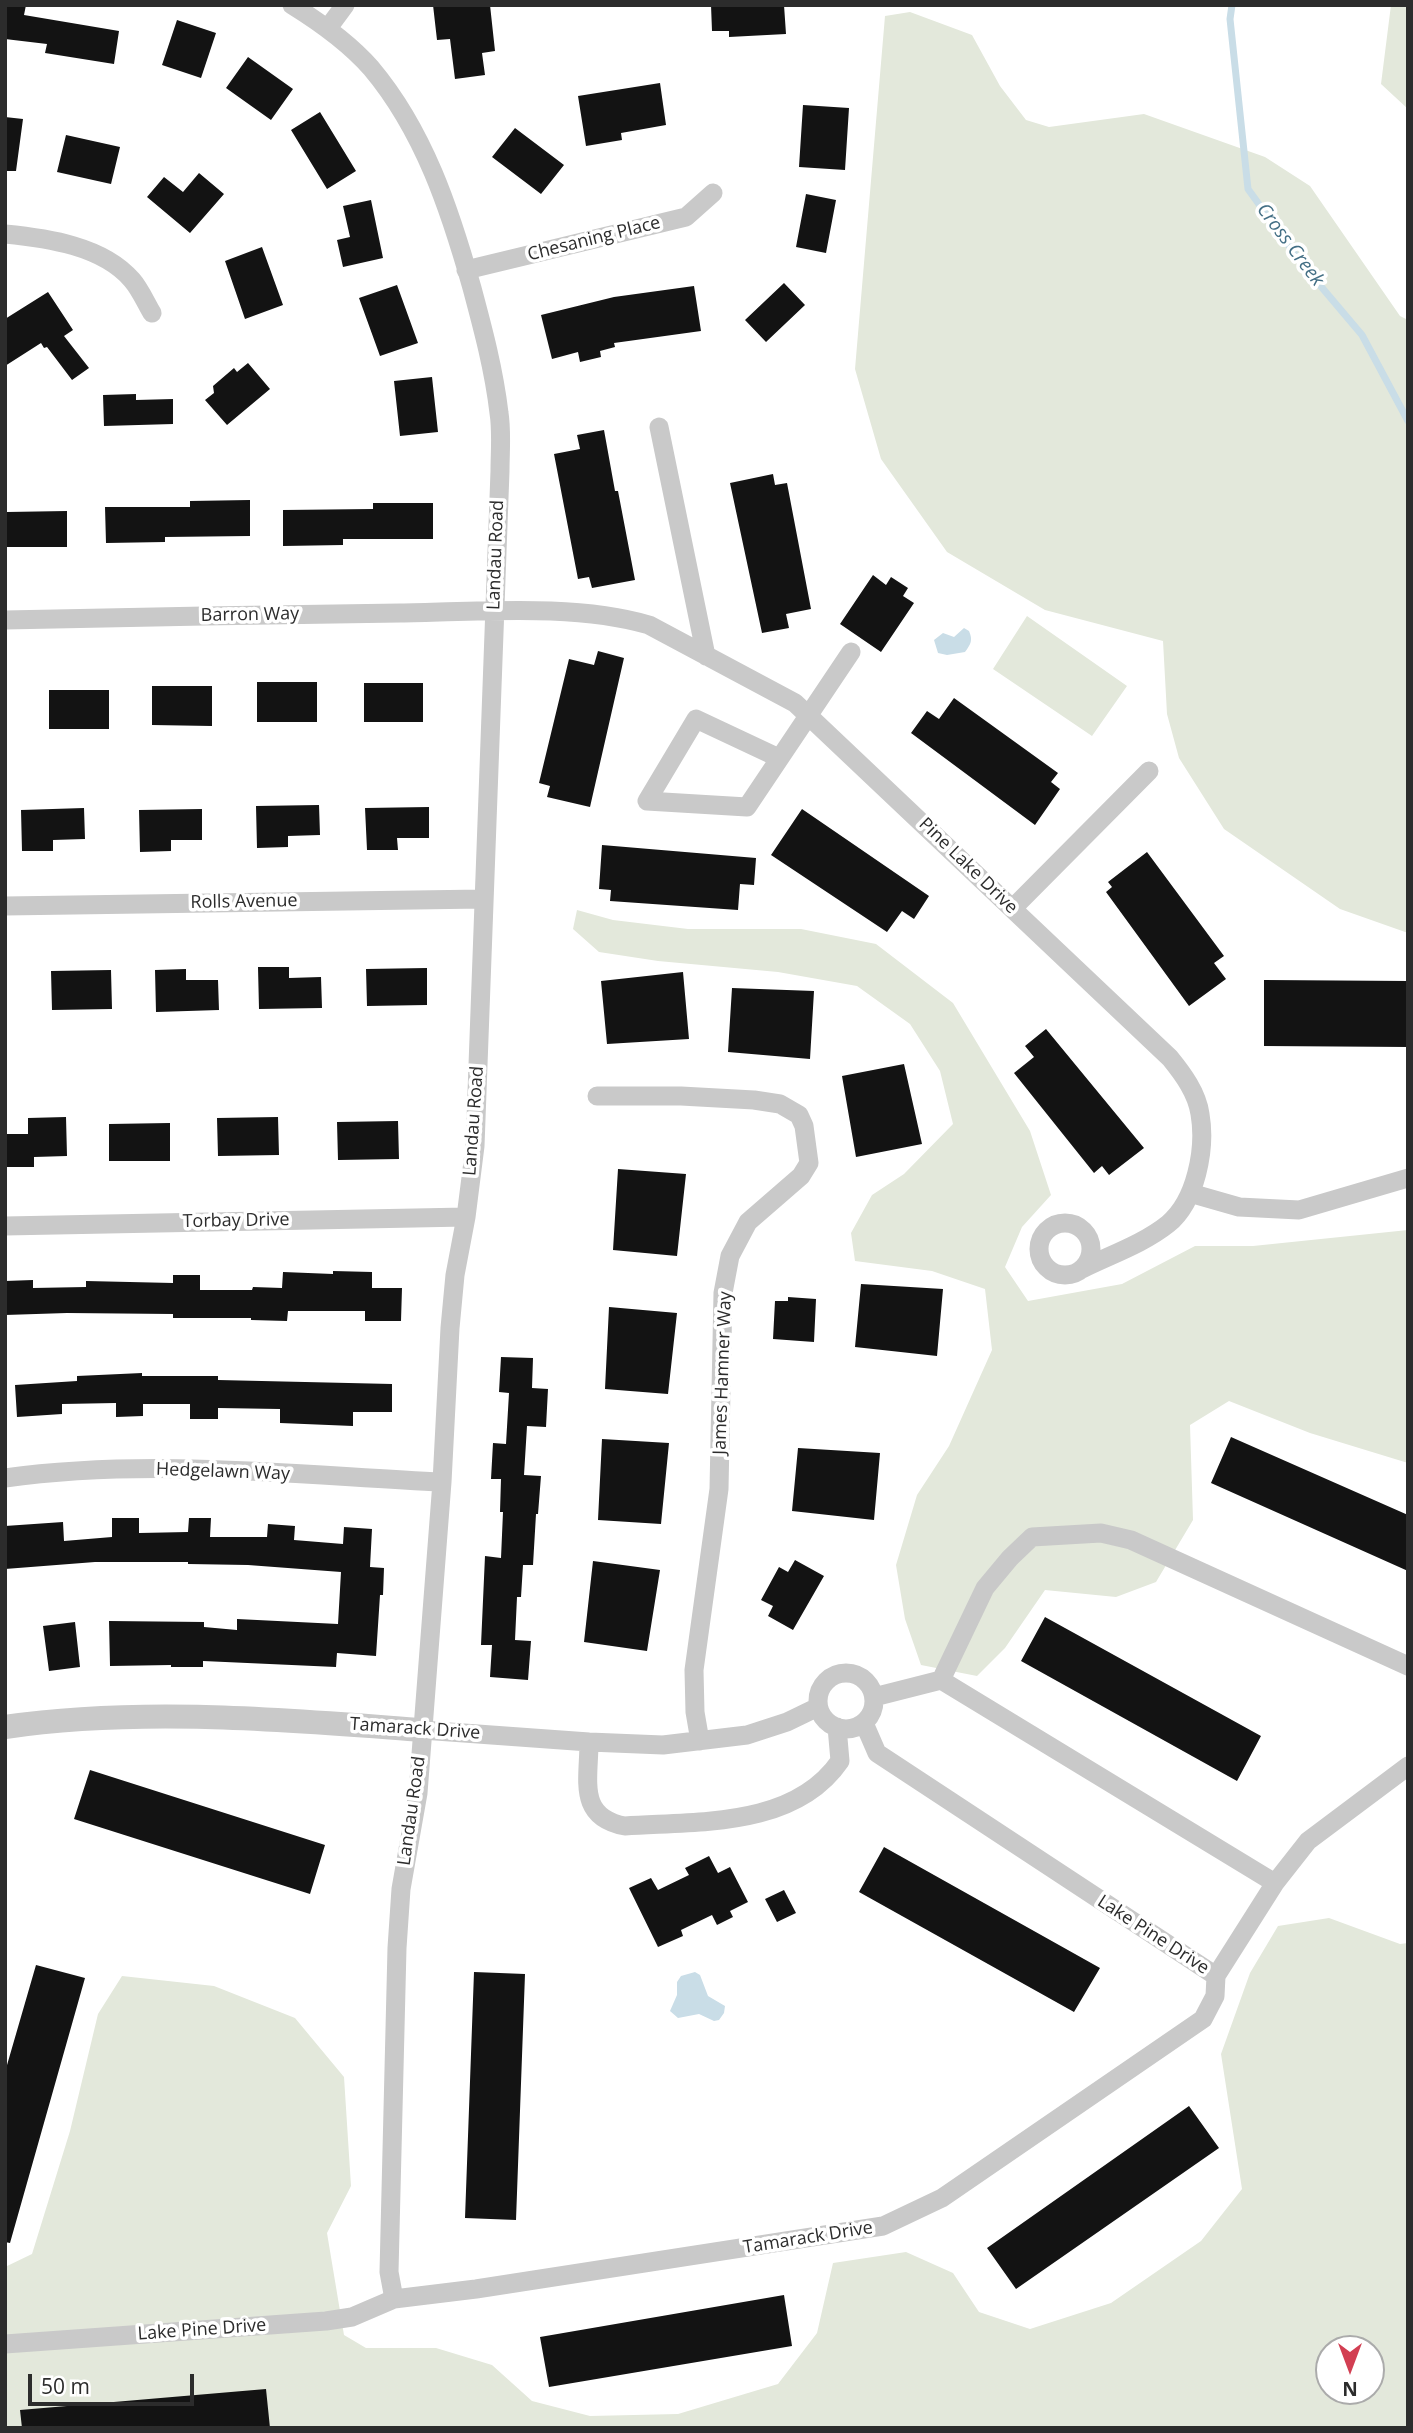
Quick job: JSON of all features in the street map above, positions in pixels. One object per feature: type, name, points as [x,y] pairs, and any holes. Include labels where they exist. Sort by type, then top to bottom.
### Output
[{"type":"street","name":"Landau Road","points":[[292,5],[328,28],[371,68],[404,114],[425,154],[442,195],[466,270],[493,371],[500,416],[475,1146],[455,1275],[418,1793],[401,1889],[397,1948],[389,2272],[394,2299]]},
{"type":"street","points":[[328,28],[345,5]]},
{"type":"street","name":"Chesaning Place","points":[[466,270],[685,217],[713,193]]},
{"type":"street","points":[[5,234],[66,243],[108,261],[132,279],[152,313]]},
{"type":"street","points":[[659,427],[706,656]]},
{"type":"street","name":"Barron Way","points":[[5,620],[494,611]]},
{"type":"street","name":"Pine Lake Drive","points":[[494,611],[587,613],[627,618],[649,625],[795,703],[1170,1058],[1185,1077],[1200,1113],[1202,1137],[1198,1169],[1190,1193],[1183,1207],[1170,1222],[1154,1234],[1082,1269]]},
{"type":"street","points":[[779,758],[696,719],[647,801],[747,807],[851,652]]},
{"type":"street","points":[[1013,908],[1149,771]]},
{"type":"street","name":"Rolls Avenue","points":[[5,906],[483,899]]},
{"type":"street","name":"James Hamner Way","points":[[597,1096],[718,1097],[780,1104],[799,1115],[804,1126],[808,1150],[809,1163],[802,1176],[748,1222],[737,1239],[730,1256],[723,1293],[719,1489],[694,1670],[694,1704],[700,1741]]},
{"type":"street","points":[[1190,1193],[1239,1207],[1299,1210],[1408,1178]]},
{"type":"street","name":"Torbay Drive","points":[[5,1226],[466,1217]]},
{"type":"street","name":"Hedgelawn Way","points":[[5,1478],[125,1469],[175,1469],[442,1482]]},
{"type":"street","points":[[941,1680],[985,1588],[1017,1550],[1032,1537],[1101,1533],[1131,1540],[1408,1666]]},
{"type":"street","points":[[841,1673],[859,1676],[866,1681],[874,1697],[874,1707],[864,1723],[855,1727],[837,1727],[828,1723],[818,1707],[818,1698],[825,1681],[841,1673]]},
{"type":"street","points":[[874,1697],[941,1680],[1275,1883]]},
{"type":"street","name":"Tamarack Drive","points":[[5,1727],[99,1718],[165,1716],[284,1720],[663,1745],[747,1735],[787,1722],[818,1707]]},
{"type":"street","name":"Lake Pine Drive","points":[[864,1723],[877,1753],[1216,1976],[1275,1883],[1308,1841],[1408,1766]]},
{"type":"street","points":[[589,1742],[589,1801],[598,1816],[625,1826],[720,1820],[754,1814],[809,1793],[831,1775],[840,1761],[837,1727]]},
{"type":"street","name":"Tamarack Drive","points":[[394,2299],[476,2290],[883,2226],[942,2198],[1203,2019],[1215,1996],[1216,1976]]},
{"type":"street","name":"Lake Pine Drive","points":[[5,2344],[326,2321],[352,2317],[394,2299]]},
{"type":"shaded area","points":[[1391,5],[1408,5],[1408,109],[1381,84]]},
{"type":"shaded area","points":[[910,12],[972,35],[1000,86],[1026,120],[1049,127],[1144,114],[1265,157],[1310,186],[1400,316],[1408,320],[1408,933],[1340,909],[1224,829],[1179,758],[1167,714],[1163,641],[1045,610],[947,552],[881,459],[855,369],[885,16]]},
{"type":"shaded area","points":[[1027,616],[1127,686],[1092,736],[993,669]]},
{"type":"shaded area","points":[[577,910],[613,920],[688,929],[801,929],[876,944],[953,1003],[1030,1131],[1051,1195],[1022,1227],[1005,1267],[1028,1301],[1122,1284],[1195,1246],[1253,1246],[1408,1230],[1408,1463],[1310,1433],[1229,1401],[1190,1425],[1193,1520],[1156,1582],[1116,1597],[1045,1590],[1005,1648],[977,1676],[921,1665],[905,1619],[896,1565],[917,1495],[949,1446],[992,1350],[985,1289],[932,1271],[855,1261],[851,1233],[872,1195],[904,1174],[953,1124],[940,1071],[910,1024],[857,986],[778,972],[658,961],[599,952],[573,929]]},
{"type":"shaded area","points":[[1329,1918],[1400,1944],[1408,1943],[1408,2428],[5,2428],[5,2267],[32,2254],[70,2131],[98,2014],[122,1976],[214,1986],[295,2018],[344,2077],[351,2186],[327,2233],[344,2335],[366,2348],[436,2348],[492,2365],[532,2401],[590,2416],[678,2414],[778,2384],[817,2333],[833,2263],[906,2252],[953,2273],[979,2312],[1030,2329],[1111,2303],[1201,2241],[1242,2189],[1221,2054],[1250,1973],[1278,1926]]},
{"type":"water","points":[[964,628],[969,631],[971,639],[965,652],[947,655],[938,653],[934,640],[943,633],[954,637]]},
{"type":"water","points":[[695,1972],[700,1975],[708,1996],[725,2006],[719,2020],[714,2021],[699,2014],[678,2018],[670,2011],[677,1995],[677,1982],[681,1976]]},
{"type":"building","points":[[5,5],[26,5],[24,15],[119,31],[114,64],[45,53],[47,44],[5,39]]},
{"type":"building","points":[[433,5],[490,5],[495,51],[482,53],[485,75],[455,79],[450,39],[437,40]]},
{"type":"building","points":[[711,5],[784,5],[786,34],[729,37],[729,31],[712,31]]},
{"type":"building","points":[[177,20],[216,33],[201,78],[162,65]]},
{"type":"building","points":[[248,57],[293,89],[271,120],[226,88]]},
{"type":"building","points":[[660,83],[666,125],[621,133],[622,140],[586,146],[578,96]]},
{"type":"building","points":[[803,105],[849,108],[845,170],[799,167]]},
{"type":"building","points":[[320,112],[356,171],[327,189],[291,130]]},
{"type":"building","points":[[5,117],[23,119],[16,171],[5,171]]},
{"type":"building","points":[[515,128],[564,165],[541,194],[492,157]]},
{"type":"building","points":[[66,135],[120,147],[111,184],[57,172]]},
{"type":"building","points":[[199,173],[224,194],[190,233],[147,197],[164,177],[183,192]]},
{"type":"building","points":[[806,194],[836,200],[826,253],[796,247]]},
{"type":"building","points":[[371,200],[383,258],[343,267],[337,240],[350,237],[343,206]]},
{"type":"building","points":[[262,247],[283,305],[245,319],[225,261]]},
{"type":"building","points":[[784,283],[805,305],[766,342],[745,320]]},
{"type":"building","points":[[397,285],[418,343],[380,356],[359,298]]},
{"type":"building","points":[[694,286],[701,331],[614,343],[615,347],[600,351],[601,357],[580,362],[578,352],[552,359],[541,315],[614,297]]},
{"type":"building","points":[[48,292],[73,330],[64,336],[89,368],[72,380],[41,343],[5,366],[5,319]]},
{"type":"building","points":[[248,363],[270,389],[227,425],[205,400],[214,393],[213,386],[234,368],[237,372]]},
{"type":"building","points":[[432,377],[438,432],[400,436],[394,381]]},
{"type":"building","points":[[136,394],[136,400],[173,399],[173,424],[104,426],[103,395]]},
{"type":"building","points":[[604,430],[635,580],[592,588],[589,577],[578,579],[554,454],[580,449],[577,435]]},
{"type":"building","points":[[773,474],[775,485],[787,483],[811,609],[786,614],[789,628],[762,633],[730,483]]},
{"type":"building","points":[[250,500],[250,536],[165,537],[165,542],[106,543],[105,507],[190,507],[190,501]]},
{"type":"building","points":[[373,503],[433,503],[433,539],[343,539],[343,545],[283,546],[283,510],[373,509]]},
{"type":"building","points":[[67,511],[67,547],[7,547],[7,512]]},
{"type":"building","points":[[873,575],[886,585],[891,577],[908,588],[903,596],[914,603],[881,652],[840,624]]},
{"type":"building","points":[[598,651],[624,658],[590,807],[547,797],[550,786],[539,783],[569,659],[594,665]]},
{"type":"building","points":[[257,682],[317,682],[317,722],[257,722]]},
{"type":"building","points":[[364,683],[423,683],[423,722],[364,722]]},
{"type":"building","points":[[152,686],[212,686],[212,726],[152,725]]},
{"type":"building","points":[[49,690],[109,690],[109,729],[49,729]]},
{"type":"building","points":[[954,698],[1058,773],[1051,782],[1060,789],[1035,825],[911,733],[927,711],[939,719]]},
{"type":"building","points":[[319,805],[320,835],[288,836],[288,847],[257,848],[256,806]]},
{"type":"building","points":[[429,807],[429,838],[397,838],[398,850],[367,850],[365,808]]},
{"type":"building","points":[[84,808],[85,839],[53,840],[53,851],[22,851],[21,810]]},
{"type":"building","points":[[202,809],[202,840],[171,840],[171,851],[140,852],[139,810]]},
{"type":"building","points":[[802,809],[929,896],[914,919],[902,911],[887,932],[771,855]]},
{"type":"building","points":[[602,845],[756,858],[754,885],[740,884],[738,910],[610,901],[611,890],[599,889]]},
{"type":"building","points":[[1147,852],[1224,956],[1214,963],[1226,979],[1189,1006],[1106,892],[1112,887],[1108,882]]},
{"type":"building","points":[[258,967],[289,967],[289,978],[321,977],[322,1008],[259,1009]]},
{"type":"building","points":[[427,968],[427,1005],[367,1006],[366,969]]},
{"type":"building","points":[[186,969],[186,980],[218,980],[219,1010],[156,1012],[155,970]]},
{"type":"building","points":[[111,970],[112,1009],[52,1010],[51,971]]},
{"type":"building","points":[[683,972],[689,1039],[607,1044],[601,981]]},
{"type":"building","points":[[1264,980],[1408,981],[1408,1047],[1264,1046]]},
{"type":"building","points":[[732,988],[814,991],[810,1059],[728,1052]]},
{"type":"building","points":[[1046,1029],[1144,1148],[1109,1175],[1102,1166],[1094,1173],[1014,1073],[1034,1057],[1025,1046]]},
{"type":"building","points":[[904,1064],[922,1144],[856,1157],[842,1076]]},
{"type":"building","points":[[66,1117],[67,1156],[34,1157],[34,1167],[5,1167],[5,1134],[28,1134],[28,1118]]},
{"type":"building","points":[[278,1117],[279,1155],[218,1156],[217,1118]]},
{"type":"building","points":[[398,1121],[399,1159],[338,1160],[337,1122]]},
{"type":"building","points":[[170,1123],[170,1161],[109,1161],[109,1124]]},
{"type":"building","points":[[618,1169],[686,1174],[677,1256],[613,1250]]},
{"type":"building","points":[[333,1271],[372,1272],[372,1288],[402,1288],[401,1321],[365,1321],[365,1311],[288,1311],[287,1321],[173,1318],[173,1314],[5,1315],[5,1281],[33,1280],[33,1288],[86,1287],[86,1281],[173,1283],[173,1275],[200,1275],[200,1290],[252,1290],[253,1287],[282,1288],[283,1272],[333,1274]]},
{"type":"building","points":[[861,1284],[943,1289],[937,1356],[855,1347]]},
{"type":"building","points":[[788,1297],[816,1299],[814,1342],[773,1339],[775,1301],[788,1301]]},
{"type":"building","points":[[609,1307],[677,1313],[668,1394],[605,1389]]},
{"type":"building","points":[[501,1357],[533,1358],[532,1388],[548,1389],[546,1427],[527,1426],[524,1475],[541,1476],[533,1565],[523,1565],[521,1597],[517,1597],[515,1640],[531,1641],[528,1680],[490,1677],[492,1645],[481,1645],[485,1556],[501,1558],[501,1479],[491,1479],[493,1443],[506,1444],[509,1393],[499,1392]]},
{"type":"building","points":[[142,1373],[142,1376],[218,1376],[218,1380],[392,1384],[392,1412],[353,1412],[353,1426],[280,1423],[280,1409],[218,1408],[218,1419],[190,1419],[190,1404],[143,1404],[143,1416],[116,1417],[116,1403],[62,1404],[62,1414],[17,1417],[15,1385],[77,1381],[77,1376]]},
{"type":"building","points":[[1231,1437],[1408,1515],[1408,1571],[1211,1483]]},
{"type":"building","points":[[602,1439],[669,1443],[661,1524],[598,1520]]},
{"type":"building","points":[[798,1448],[880,1453],[874,1520],[792,1511]]},
{"type":"building","points":[[112,1518],[139,1518],[139,1533],[188,1532],[189,1518],[211,1518],[210,1537],[267,1537],[268,1524],[295,1526],[294,1540],[343,1544],[344,1527],[372,1529],[370,1567],[384,1568],[376,1656],[337,1653],[336,1667],[203,1661],[203,1667],[110,1666],[109,1621],[204,1622],[204,1627],[237,1630],[237,1619],[338,1624],[341,1572],[188,1562],[95,1562],[5,1569],[5,1526],[63,1522],[64,1541],[112,1537]]},
{"type":"building","points":[[795,1560],[824,1576],[793,1630],[768,1616],[773,1606],[761,1600],[779,1567],[788,1572]]},
{"type":"building","points":[[593,1561],[660,1570],[647,1651],[584,1642]]},
{"type":"building","points":[[1045,1617],[1261,1736],[1237,1781],[1021,1661]]},
{"type":"building","points":[[75,1622],[80,1667],[49,1671],[43,1626]]},
{"type":"building","points":[[90,1770],[325,1845],[310,1894],[74,1819]]},
{"type":"building","points":[[884,1847],[1100,1968],[1074,2012],[859,1892]]},
{"type":"building","points":[[709,1856],[718,1873],[730,1867],[748,1902],[730,1911],[733,1917],[717,1925],[712,1915],[681,1930],[683,1936],[658,1947],[629,1888],[651,1878],[658,1890],[689,1875],[685,1868]]},
{"type":"building","points":[[784,1890],[796,1913],[777,1922],[765,1899]]},
{"type":"building","points":[[36,1965],[85,1978],[10,2243],[5,2242],[5,2072]]},
{"type":"building","points":[[474,1972],[525,1974],[516,2220],[465,2218]]},
{"type":"building","points":[[1189,2106],[1219,2148],[1016,2289],[987,2248]]},
{"type":"building","points":[[784,2295],[792,2346],[549,2387],[540,2337]]},
{"type":"building","points":[[266,2389],[270,2428],[22,2428],[20,2410]]},
{"type":"waterway","name":"Cross Creek","points":[[1232,5],[1230,19],[1248,189],[1302,264],[1362,335],[1408,421]]}]
